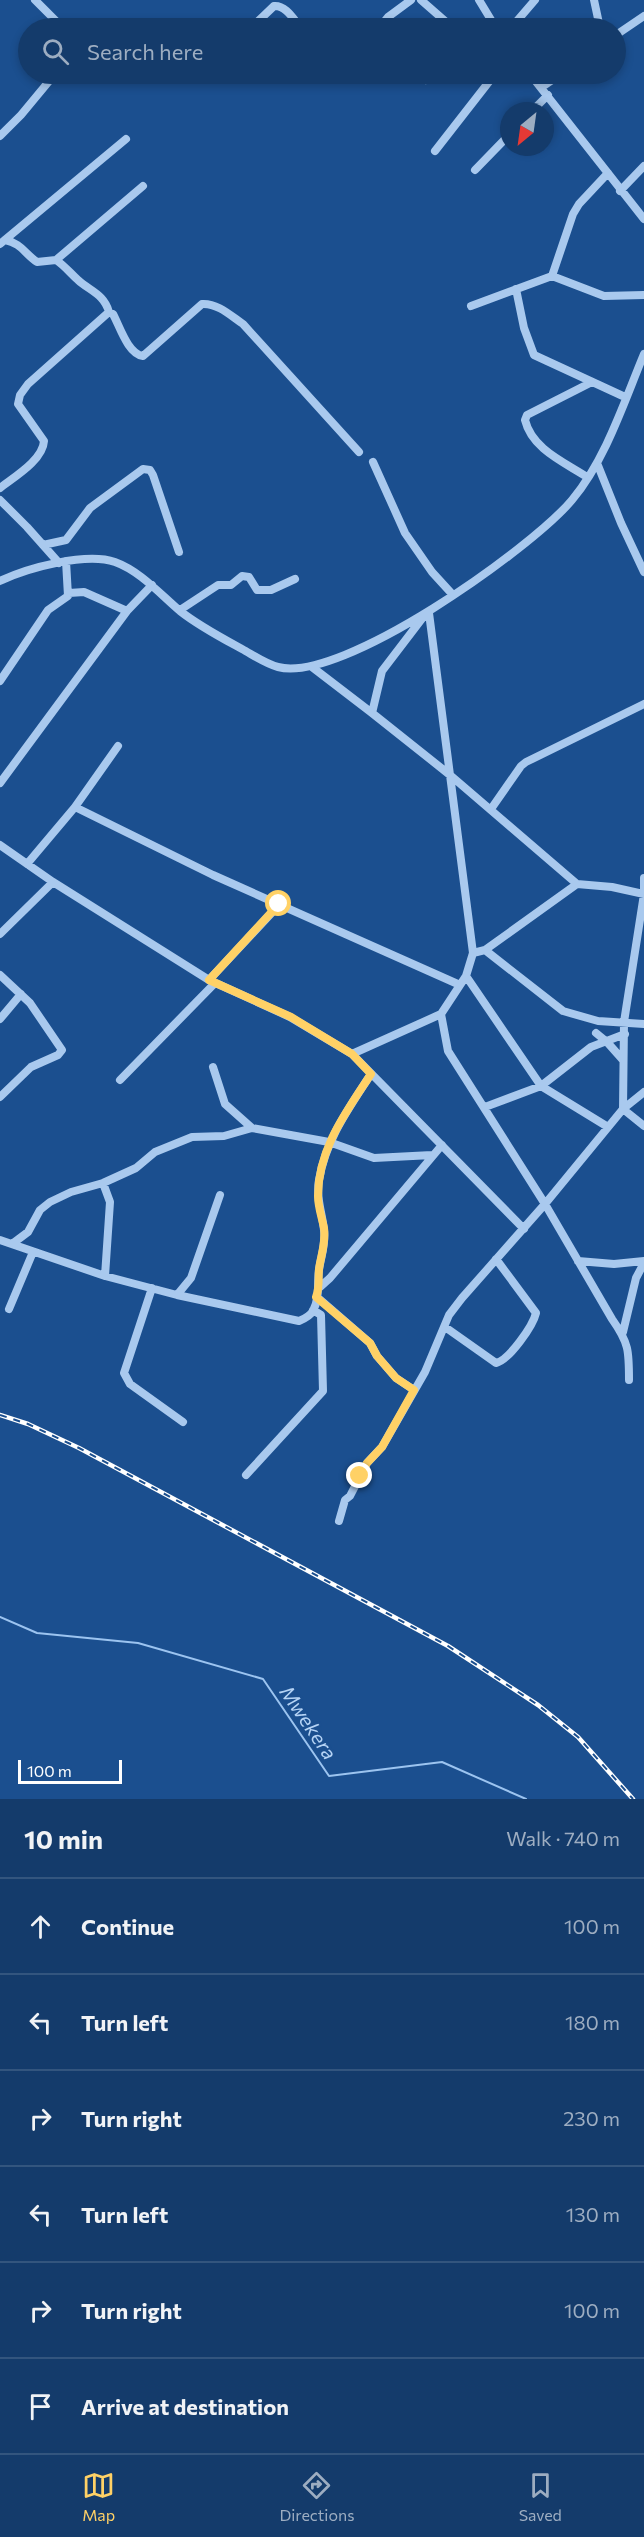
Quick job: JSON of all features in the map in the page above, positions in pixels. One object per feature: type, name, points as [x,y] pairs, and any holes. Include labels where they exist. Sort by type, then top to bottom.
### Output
[{"type":"street","points":[[35,0],[53,18]]},
{"type":"street","points":[[387,18],[411,0]]},
{"type":"street","points":[[421,0],[442,18]]},
{"type":"street","points":[[479,0],[490,18]]},
{"type":"street","points":[[520,18],[535,0]]},
{"type":"street","points":[[594,0],[598,18]]},
{"type":"street","points":[[261,18],[274,6],[279,6],[284,8],[292,18]]},
{"type":"street","points":[[626,28],[644,16]]},
{"type":"street","points":[[0,136],[47,84]]},
{"type":"street","points":[[435,151],[487,84]]},
{"type":"street","points":[[539,84],[644,219]]},
{"type":"street","points":[[542,87],[546,84]]},
{"type":"street","points":[[541,102],[548,95]]},
{"type":"street","points":[[3,242],[126,139]]},
{"type":"street","points":[[475,170],[500,144]]},
{"type":"street","points":[[620,191],[644,166]]},
{"type":"street","points":[[552,276],[573,214],[579,204],[608,173]]},
{"type":"street","points":[[3,242],[23,247],[37,262],[56,260],[143,186]]},
{"type":"street","points":[[56,260],[69,268],[79,280],[100,295],[135,355],[143,356],[202,304],[210,303],[223,310],[243,324],[359,452]]},
{"type":"street","points":[[471,306],[552,276],[604,296],[644,295]]},
{"type":"street","points":[[516,289],[524,328],[534,355],[625,398]]},
{"type":"street","points":[[0,488],[34,460],[44,447],[44,441],[18,404],[20,395],[28,384],[109,312]]},
{"type":"street","points":[[0,581],[62,562],[96,559],[115,562],[152,585],[205,629],[278,667],[312,667],[368,645],[427,615],[522,547],[551,522],[573,499],[597,463],[643,358]]},
{"type":"street","points":[[587,477],[537,443],[525,420],[527,415],[592,382]]},
{"type":"street","points":[[374,462],[405,533],[432,572],[453,595]]},
{"type":"street","points":[[597,463],[640,555],[644,572]]},
{"type":"street","points":[[43,545],[66,540],[90,508],[143,469],[150,470],[153,475],[179,552]]},
{"type":"street","points":[[0,500],[62,562],[69,593]]},
{"type":"street","points":[[180,610],[218,585],[231,585],[242,576],[249,577],[257,590],[266,591],[295,579]]},
{"type":"street","points":[[0,783],[127,611],[152,585]]},
{"type":"street","points":[[0,681],[48,610],[69,593],[84,592],[127,611]]},
{"type":"street","points":[[372,713],[382,671],[427,615]]},
{"type":"street","points":[[352,1054],[441,1014],[466,976],[473,953],[427,615]]},
{"type":"street","points":[[312,667],[491,809],[577,884],[612,887],[644,894]]},
{"type":"street","points":[[491,809],[520,766],[644,704]]},
{"type":"street","points":[[27,864],[75,807],[118,746]]},
{"type":"street","points":[[75,807],[213,875],[460,985]]},
{"type":"street","points":[[0,845],[53,882],[212,982],[291,1017],[352,1054],[524,1229]]},
{"type":"street","points":[[644,878],[642,921],[624,1022],[622,1060],[623,1109],[644,1126]]},
{"type":"street","points":[[0,934],[53,882]]},
{"type":"street","points":[[473,953],[485,950],[577,884]]},
{"type":"street","points":[[120,1080],[212,982],[279,904]]},
{"type":"street","points":[[485,950],[563,1011],[598,1021],[644,1024]]},
{"type":"street","points":[[0,975],[21,994],[62,1050],[58,1055],[31,1067],[0,1097]]},
{"type":"street","points":[[466,976],[541,1086],[608,1127]]},
{"type":"street","points":[[0,1019],[21,994]]},
{"type":"street","points":[[441,1014],[448,1051],[545,1204],[612,1319],[623,1332]]},
{"type":"street","points":[[591,1047],[598,1021]]},
{"type":"street","points":[[596,1033],[622,1060]]},
{"type":"street","points":[[485,1107],[541,1086],[591,1047],[625,1034]]},
{"type":"street","points":[[213,1067],[225,1104],[252,1128]]},
{"type":"street","points":[[320,1287],[319,1271],[324,1248],[324,1229],[318,1198],[319,1180],[329,1142],[371,1074]]},
{"type":"street","points":[[339,1521],[345,1500],[350,1496],[367,1463],[382,1447],[414,1390],[445,1328],[449,1315],[524,1229],[623,1109],[644,1092]]},
{"type":"street","points":[[12,1244],[28,1232],[40,1210],[50,1202],[71,1192],[103,1183],[141,1166],[146,1157],[192,1137],[224,1136],[252,1128],[329,1142],[374,1158],[432,1155]]},
{"type":"street","points":[[0,1240],[105,1276],[177,1295],[298,1321],[308,1317],[313,1310],[320,1287],[442,1145]]},
{"type":"street","points":[[103,1183],[110,1202],[105,1276]]},
{"type":"street","points":[[177,1295],[191,1278],[220,1195]]},
{"type":"street","points":[[9,1309],[33,1252]]},
{"type":"street","points":[[445,1328],[496,1363],[504,1359],[533,1324],[536,1313],[496,1259]]},
{"type":"street","points":[[578,1260],[597,1264],[644,1262],[636,1278],[623,1332],[629,1359],[629,1380]]},
{"type":"street","points":[[152,1288],[124,1373],[130,1384],[183,1422]]},
{"type":"street","points":[[316,1297],[370,1343],[377,1356],[396,1378],[414,1390]]},
{"type":"street","points":[[246,1475],[323,1391],[321,1315],[313,1310]]},
{"type":"waterway","name":"Mwekera","points":[[0,1617],[37,1633],[138,1643],[263,1679],[329,1776],[442,1762],[526,1799]]},
{"type":"railway","points":[[0,1415],[28,1424],[79,1448],[448,1646],[538,1705],[578,1737],[633,1799]]},
{"type":"route","points":[[279,904],[209,980],[291,1017],[352,1054],[371,1074],[341,1120],[326,1150],[319,1180],[318,1198],[324,1229],[324,1248],[319,1271],[320,1287],[316,1297],[351,1329],[366,1339],[381,1362],[396,1378],[403,1385],[414,1390],[382,1447],[367,1463],[360,1476]]}]
